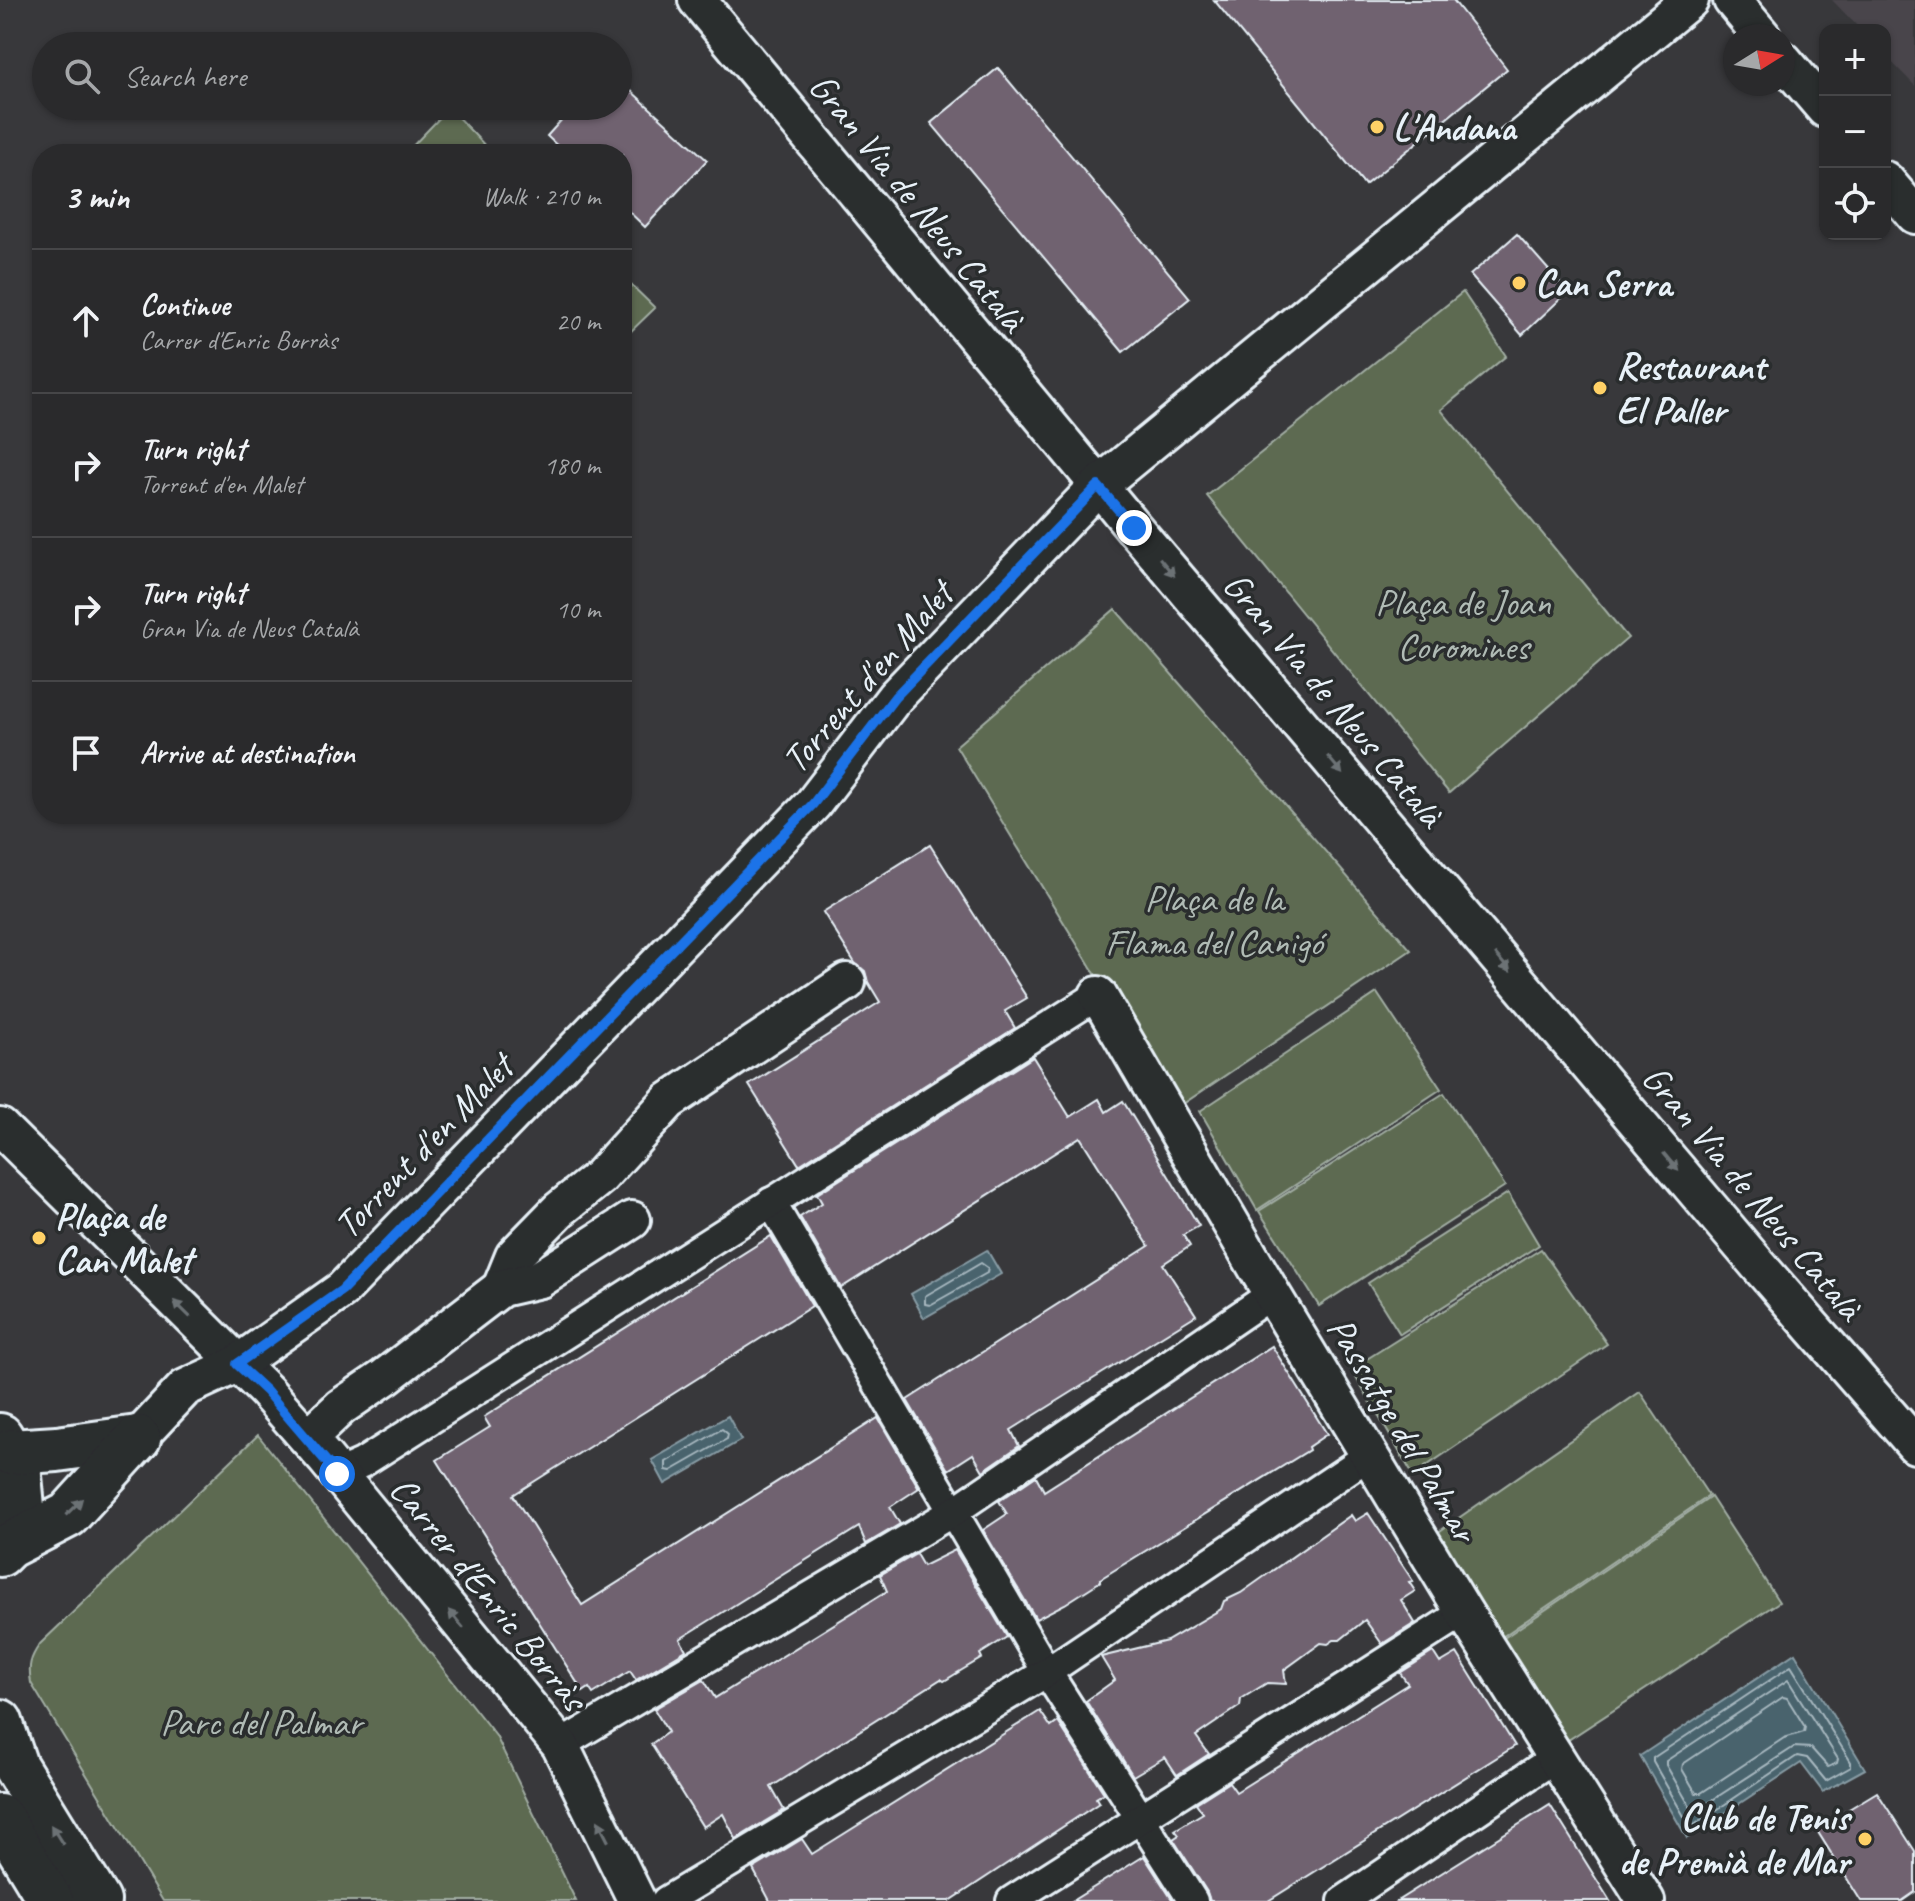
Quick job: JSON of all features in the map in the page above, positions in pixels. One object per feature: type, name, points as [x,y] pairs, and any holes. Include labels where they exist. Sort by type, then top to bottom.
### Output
[{"type":"main road","points":[[5,1444],[57,1449],[138,1438]]},
{"type":"main road","points":[[4,1550],[68,1515],[138,1438]]},
{"type":"main road","points":[[4,1550],[22,1507],[18,1466],[5,1444]]},
{"type":"main road","points":[[0,1722],[15,1766],[98,1901]]},
{"type":"main road","points":[[0,1817],[51,1901]]},
{"type":"street","name":"Gran Via de Neus Català","points":[[697,0],[1098,486],[1759,1266],[1915,1445]]},
{"type":"street","name":"Torrent d'en Malet","points":[[138,1438],[185,1388],[237,1364],[342,1290],[813,804],[895,697],[1098,486],[1690,0]]},
{"type":"street","points":[[1732,0],[1752,24]]},
{"type":"street","points":[[1795,74],[1819,102]]},
{"type":"street","points":[[1891,187],[1915,215]]},
{"type":"street","points":[[501,1288],[514,1256],[559,1210],[600,1177],[669,1101],[847,982]]},
{"type":"street","points":[[337,1474],[362,1463],[1098,995]]},
{"type":"street","name":"Passatge del Palmar","points":[[1098,995],[1272,1294],[1464,1612],[1646,1901]]},
{"type":"street","name":"Carrer d'Enric Borràs","points":[[0,1127],[266,1391],[308,1438],[560,1745],[637,1901]]},
{"type":"street","points":[[771,1202],[1047,1672],[1193,1901]]},
{"type":"street","points":[[308,1438],[341,1407],[501,1288],[540,1279],[632,1220]]},
{"type":"street","points":[[560,1745],[953,1512],[1272,1294]]},
{"type":"street","points":[[666,1901],[1047,1672],[1371,1454]]},
{"type":"street","points":[[1011,1901],[1464,1612]]},
{"type":"street","points":[[1343,1901],[1556,1757]]},
{"type":"shaded area","points":[[1832,0],[1915,0],[1915,86],[1891,61],[1891,24],[1855,24]]},
{"type":"green space","points":[[438,120],[460,120],[483,144],[415,144]]},
{"type":"green space","points":[[632,286],[655,308],[632,330]]},
{"type":"green space","name":"Plaça de Joan Coromines","points":[[1463,292],[1506,356],[1441,410],[1628,638],[1449,793],[1207,496]]},
{"type":"green space","name":"Plaça de la Flama del Canigó","points":[[1115,609],[1411,950],[1177,1108],[956,746]]},
{"type":"green space","points":[[1377,993],[1441,1089],[1257,1210],[1200,1111]]},
{"type":"green space","points":[[1444,1093],[1505,1186],[1319,1306],[1259,1211]]},
{"type":"green space","points":[[1508,1193],[1539,1245],[1400,1334],[1368,1283]]},
{"type":"green space","points":[[1541,1249],[1607,1344],[1413,1475],[1351,1369]]},
{"type":"green space","points":[[1640,1392],[1709,1496],[1499,1639],[1437,1533]]},
{"type":"green space","name":"Parc del Palmar","points":[[258,1435],[496,1736],[576,1901],[163,1901],[31,1683],[31,1662],[40,1644]]},
{"type":"green space","points":[[1711,1497],[1779,1602],[1565,1742],[1501,1640]]},
{"type":"water","points":[[987,1250],[1001,1274],[924,1318],[911,1294]]},
{"type":"water","points":[[728,1416],[741,1440],[665,1484],[652,1460]]},
{"type":"water","points":[[1795,1653],[1865,1769],[1823,1792],[1801,1763],[1687,1838],[1640,1756]]},
{"type":"building","name":"L'Andana","points":[[1214,0],[1453,0],[1507,69],[1365,185]]},
{"type":"building","points":[[998,68],[1190,298],[1123,352],[931,123]]},
{"type":"building","points":[[632,92],[707,160],[645,227],[632,215],[632,144],[555,144],[547,136],[561,120],[632,120]]},
{"type":"building","name":"Can Serra","points":[[1517,234],[1568,292],[1522,335],[1470,275]]},
{"type":"building","points":[[930,845],[1027,998],[1005,1011],[1015,1028],[799,1165],[749,1085],[880,1002],[865,971],[855,963],[823,912]]},
{"type":"building","points":[[1033,1057],[1070,1117],[1099,1099],[1106,1112],[1123,1101],[1199,1226],[1183,1235],[1190,1246],[1163,1264],[1196,1315],[1011,1430],[1019,1446],[983,1471],[973,1454],[948,1470],[907,1400],[1149,1246],[1080,1137],[841,1288],[800,1217],[822,1203],[817,1194]]},
{"type":"building","points":[[771,1236],[812,1306],[513,1495],[582,1605],[878,1418],[919,1488],[890,1507],[900,1524],[866,1544],[859,1527],[680,1639],[686,1650],[636,1680],[630,1671],[593,1694],[589,1688],[583,1692],[437,1460],[490,1427],[484,1417]]},
{"type":"building","points":[[1272,1346],[1327,1434],[1308,1447],[1309,1450],[1100,1579],[1065,1604],[1036,1619],[983,1530],[1007,1514],[999,1501],[1036,1476],[1044,1491]]},
{"type":"building","points":[[1368,1513],[1413,1581],[1409,1582],[1415,1591],[1401,1600],[1415,1623],[1382,1644],[1365,1620],[1340,1640],[1321,1643],[1284,1670],[1286,1684],[1267,1683],[1241,1699],[1240,1706],[1196,1736],[1209,1754],[1177,1775],[1165,1757],[1133,1776],[1086,1701],[1115,1680],[1101,1657],[1167,1641],[1221,1609],[1224,1601],[1241,1593],[1351,1515],[1355,1521]]},
{"type":"building","points":[[955,1550],[1007,1637],[980,1654],[982,1658],[944,1681],[941,1679],[771,1787],[784,1810],[736,1839],[723,1814],[703,1827],[651,1744],[668,1732],[654,1709],[704,1680],[715,1698],[887,1591],[880,1575],[916,1554],[923,1566]]},
{"type":"building","points":[[1433,1652],[1440,1663],[1457,1653],[1515,1746],[1268,1901],[1210,1901],[1173,1839],[1179,1835],[1175,1830],[1203,1813],[1196,1803],[1229,1782],[1236,1792],[1408,1684],[1400,1673]]},
{"type":"building","points":[[1040,1711],[1051,1727],[1058,1722],[1104,1793],[1096,1798],[1099,1803],[950,1901],[770,1901],[753,1869],[802,1839],[812,1854]]},
{"type":"building","name":"Club de Tenis de Premià de Mar","points":[[1877,1792],[1915,1851],[1915,1892],[1902,1901],[1861,1901],[1816,1829]]},
{"type":"building","points":[[1550,1805],[1610,1901],[1397,1901]]},
{"type":"building","points":[[1144,1856],[1173,1901],[1072,1901]]},
{"type":"place","name":"L'Andana","points":[[1377,127]]},
{"type":"place","name":"Can Serra","points":[[1519,283]]},
{"type":"place","name":"Restaurant El Paller","points":[[1600,388]]},
{"type":"place","name":"Plaça de Can Malet","points":[[39,1238]]},
{"type":"place","name":"Club de Tenis de Premià de Mar","points":[[1865,1839]]},
{"type":"route","points":[[337,1474],[266,1391],[237,1364],[342,1290],[813,804],[895,697],[1098,486],[1134,528]]}]
